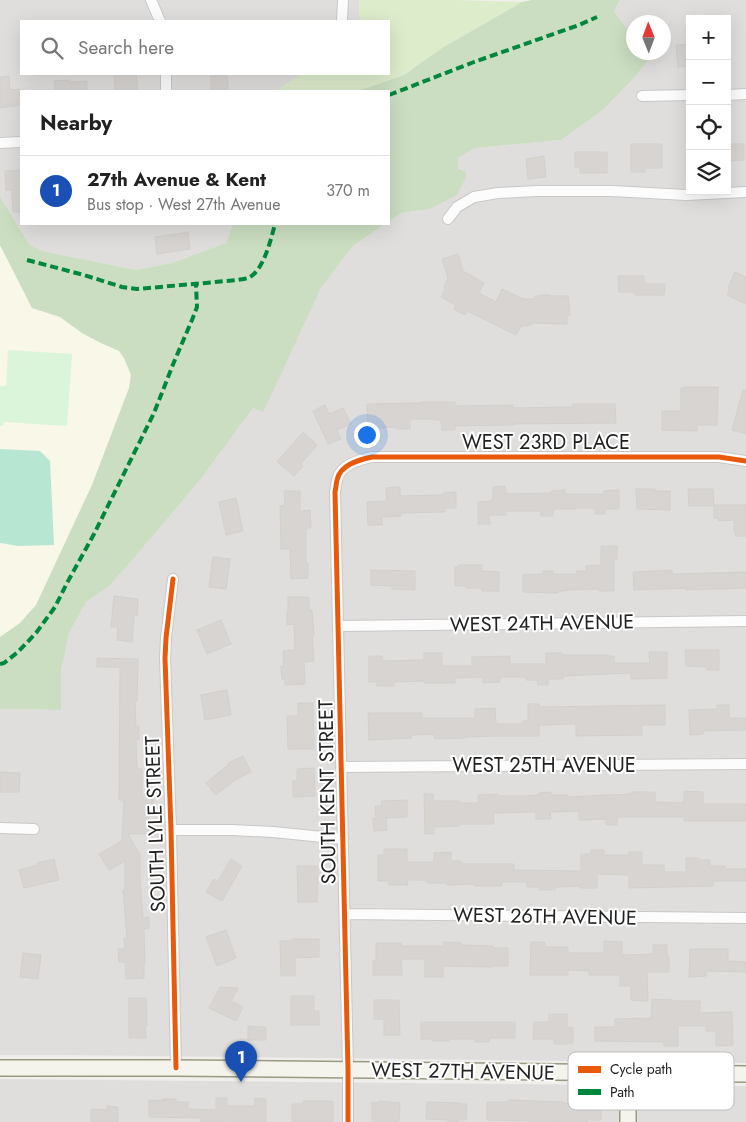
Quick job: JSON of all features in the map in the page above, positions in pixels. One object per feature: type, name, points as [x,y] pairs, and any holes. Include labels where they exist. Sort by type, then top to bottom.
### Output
[{"type":"main road","name":"WEST 27TH AVENUE","points":[[0,1068],[568,1072]]},
{"type":"street","points":[[151,0],[160,20]]},
{"type":"street","points":[[342,0],[342,20]]},
{"type":"street","points":[[166,75],[166,90]]},
{"type":"street","points":[[731,95],[746,94]]},
{"type":"street","points":[[642,96],[686,95]]},
{"type":"street","points":[[0,143],[20,142]]},
{"type":"street","points":[[448,219],[457,207],[474,197],[498,193],[593,191],[686,195],[746,192]]},
{"type":"street","name":"WEST 23RD PLACE","points":[[348,465],[372,457],[719,457],[746,462]]},
{"type":"street","name":"SOUTH KENT STREET","points":[[348,465],[340,472],[337,479],[336,492],[348,1122]]},
{"type":"street","name":"SOUTH LYLE STREET","points":[[173,579],[165,658],[176,1068]]},
{"type":"street","name":"WEST 24TH AVENUE","points":[[338,626],[746,621]]},
{"type":"street","name":"WEST 25TH AVENUE","points":[[342,767],[746,764]]},
{"type":"street","points":[[0,828],[34,829]]},
{"type":"street","points":[[171,830],[273,832],[343,839]]},
{"type":"street","name":"WEST 26TH AVENUE","points":[[345,914],[746,918]]},
{"type":"shaded area","points":[[0,0],[359,0],[360,20],[20,20],[20,75],[300,75],[278,90],[20,90],[20,225],[233,225],[226,243],[172,263],[136,270],[41,251],[29,244],[0,196]]},
{"type":"shaded area","points":[[620,0],[746,0],[746,1063],[734,1063],[734,1052],[568,1052],[568,1061],[0,1055],[0,709],[61,710],[61,671],[69,633],[86,602],[108,587],[129,564],[201,479],[253,408],[262,411],[321,288],[353,246],[384,225],[390,225],[390,221],[401,213],[430,209],[458,169],[458,158],[475,148],[561,140],[603,110],[648,60],[671,60],[671,15],[626,15],[626,27],[614,11]]},
{"type":"shaded area","points":[[0,245],[32,308],[60,317],[82,333],[119,351],[131,375],[129,388],[92,485],[36,605],[20,623],[0,637]]},
{"type":"shaded area","points":[[0,1079],[568,1085],[568,1110],[619,1110],[619,1122],[0,1122]]},
{"type":"shaded area","points":[[734,1086],[746,1086],[746,1122],[637,1122],[637,1110],[734,1110]]},
{"type":"green space","points":[[359,0],[522,2],[442,48],[404,75],[361,90],[278,90],[300,75],[390,75],[390,20],[360,20]]},
{"type":"green space","points":[[532,0],[620,0],[614,11],[626,27],[626,60],[648,60],[603,110],[561,140],[475,148],[458,158],[458,169],[466,172],[466,177],[457,195],[430,209],[401,213],[390,221],[390,90],[361,90],[404,75],[442,48],[522,2]]},
{"type":"green space","points":[[0,196],[29,244],[42,251],[136,270],[172,263],[226,243],[233,225],[384,225],[353,246],[321,288],[263,412],[253,408],[201,479],[129,564],[108,587],[86,602],[69,633],[61,671],[61,710],[0,709],[0,637],[20,623],[36,605],[92,485],[129,388],[131,375],[119,351],[82,333],[60,317],[32,308],[0,245]]},
{"type":"green space","points":[[8,350],[72,354],[67,426],[4,422],[3,426],[0,426],[0,386],[6,386]]},
{"type":"green space","points":[[0,449],[40,451],[50,461],[54,545],[18,546],[0,543]]},
{"type":"building","points":[[686,44],[686,66],[678,67],[676,45]]},
{"type":"building","points":[[114,75],[136,75],[138,90],[115,90]]},
{"type":"building","points":[[211,75],[227,75],[228,89],[211,89]]},
{"type":"building","points":[[9,76],[10,90],[21,89],[20,105],[0,108],[0,77]]},
{"type":"building","points":[[54,81],[87,81],[87,90],[55,90]]},
{"type":"building","points":[[631,144],[662,144],[662,168],[645,168],[645,172],[631,172]]},
{"type":"building","points":[[731,144],[744,144],[744,160],[731,161]]},
{"type":"building","points":[[575,152],[607,152],[607,173],[580,173],[580,167],[575,167]]},
{"type":"building","points":[[544,156],[546,177],[528,179],[526,159]]},
{"type":"building","points":[[20,170],[20,212],[13,212],[12,190],[6,190],[5,171]]},
{"type":"building","points":[[188,232],[190,249],[157,254],[155,237]]},
{"type":"building","points":[[458,254],[463,271],[484,283],[479,293],[496,302],[502,289],[523,299],[535,299],[535,296],[541,295],[568,296],[570,315],[567,315],[567,324],[531,323],[531,325],[521,326],[516,335],[467,311],[465,315],[454,309],[456,305],[441,297],[448,278],[442,259]]},
{"type":"building","points":[[735,272],[746,277],[746,304],[727,295]]},
{"type":"building","points":[[618,276],[644,276],[644,284],[665,284],[664,295],[635,295],[635,292],[619,292]]},
{"type":"building","points":[[718,387],[717,425],[697,425],[697,431],[662,430],[662,411],[681,411],[681,388]]},
{"type":"building","points":[[743,390],[746,390],[746,434],[732,430]]},
{"type":"building","points":[[455,402],[455,406],[513,405],[513,408],[573,407],[573,404],[615,404],[616,423],[455,426],[455,430],[442,430],[441,420],[410,419],[410,429],[396,429],[396,427],[368,428],[367,404]]},
{"type":"building","points":[[325,405],[329,414],[343,408],[351,424],[337,430],[341,439],[328,444],[313,411]]},
{"type":"building","points":[[303,432],[317,445],[301,464],[303,466],[294,476],[277,462]]},
{"type":"building","points":[[505,486],[506,494],[551,493],[551,491],[565,490],[565,494],[604,494],[604,491],[619,490],[619,509],[605,509],[605,514],[595,514],[595,508],[554,509],[553,516],[541,516],[541,511],[506,511],[506,515],[489,515],[490,524],[478,524],[478,502],[492,501],[493,487]]},
{"type":"building","points":[[400,487],[400,496],[443,495],[443,493],[456,492],[456,508],[445,508],[445,512],[401,513],[401,516],[382,517],[382,525],[368,525],[367,502],[386,501],[386,488]]},
{"type":"building","points":[[636,489],[670,491],[670,510],[637,509]]},
{"type":"building","points":[[688,489],[713,489],[714,506],[689,506]]},
{"type":"building","points":[[284,491],[300,491],[300,511],[310,510],[311,528],[306,528],[308,578],[291,579],[290,549],[281,549],[280,506],[285,505]]},
{"type":"building","points":[[236,498],[243,531],[226,535],[219,502]]},
{"type":"building","points":[[714,505],[746,505],[746,536],[735,536],[734,520],[718,521],[718,518],[714,518]]},
{"type":"building","points":[[601,546],[617,546],[617,559],[614,559],[614,591],[599,591],[599,589],[566,590],[558,591],[558,593],[523,592],[523,575],[543,574],[543,571],[553,571],[553,574],[577,574],[577,571],[586,571],[586,566],[601,565]]},
{"type":"building","points":[[213,557],[230,559],[226,589],[209,587]]},
{"type":"building","points":[[459,565],[482,565],[482,571],[499,572],[499,591],[482,591],[482,588],[455,586],[455,567],[459,567]]},
{"type":"building","points":[[371,570],[415,571],[415,590],[392,589],[392,586],[371,585]]},
{"type":"building","points":[[672,570],[672,574],[746,572],[746,588],[634,590],[633,572]]},
{"type":"building","points":[[114,596],[138,599],[137,616],[134,615],[132,642],[117,640],[118,627],[111,627]]},
{"type":"building","points":[[288,597],[309,597],[309,610],[312,610],[314,661],[304,662],[305,684],[285,685],[285,679],[282,679],[281,666],[284,666],[283,651],[295,650],[294,624],[287,625]]},
{"type":"building","points":[[221,620],[231,644],[207,654],[197,630]]},
{"type":"building","points":[[685,650],[719,650],[719,670],[707,670],[707,667],[686,666]]},
{"type":"building","points":[[649,652],[667,652],[667,678],[631,679],[631,673],[563,676],[563,679],[548,679],[548,685],[538,685],[537,680],[526,680],[526,677],[500,677],[500,682],[483,683],[483,677],[455,678],[455,683],[394,682],[394,686],[377,686],[377,682],[369,682],[369,656],[382,656],[382,661],[424,660],[424,653],[442,653],[442,666],[472,666],[472,657],[510,656],[510,664],[546,664],[546,653],[608,655],[614,656],[614,663],[650,663]]},
{"type":"building","points":[[97,658],[138,659],[137,701],[135,701],[136,726],[139,726],[139,739],[136,739],[137,769],[142,769],[142,797],[154,797],[153,812],[149,812],[149,834],[128,834],[140,855],[143,918],[149,917],[149,928],[144,929],[144,978],[126,979],[125,962],[119,962],[118,949],[125,949],[124,938],[127,938],[123,890],[125,890],[125,861],[109,870],[99,854],[122,841],[124,800],[119,800],[120,667],[97,667]]},
{"type":"building","points":[[227,690],[231,715],[205,720],[201,695]]},
{"type":"building","points":[[298,703],[313,703],[314,749],[288,749],[287,716],[298,716]]},
{"type":"building","points":[[528,704],[539,704],[539,707],[665,705],[665,725],[642,725],[642,735],[576,736],[576,724],[539,725],[539,736],[435,739],[434,734],[411,735],[411,738],[369,740],[368,713],[422,713],[422,718],[475,718],[475,709],[495,708],[496,724],[523,724],[523,721],[528,721]]},
{"type":"building","points":[[717,705],[729,705],[729,718],[746,718],[746,730],[703,731],[703,734],[690,735],[689,710],[717,709]]},
{"type":"building","points":[[243,756],[251,772],[235,780],[216,795],[206,783],[228,763]]},
{"type":"building","points":[[314,768],[315,796],[293,797],[293,781],[297,781],[297,769]]},
{"type":"building","points":[[0,772],[20,773],[19,792],[0,792]]},
{"type":"building","points":[[684,791],[703,792],[703,804],[746,804],[746,821],[684,821],[684,817],[617,817],[617,825],[606,825],[606,819],[579,820],[579,811],[550,812],[551,819],[536,819],[536,812],[493,813],[494,824],[459,824],[459,826],[434,827],[434,834],[425,834],[424,794],[433,794],[433,801],[478,803],[478,795],[527,796],[551,792],[551,795],[567,795],[567,797],[655,792],[655,802],[684,803]]},
{"type":"building","points":[[407,800],[407,817],[386,818],[387,830],[374,831],[373,818],[376,818],[375,806],[382,806],[381,801]]},
{"type":"building","points":[[384,849],[407,849],[407,862],[434,862],[434,853],[451,852],[451,861],[461,861],[461,864],[514,864],[514,870],[581,871],[581,854],[591,854],[591,850],[604,850],[604,855],[629,855],[629,852],[642,852],[642,865],[664,865],[664,872],[686,872],[686,858],[699,858],[699,860],[710,860],[710,866],[725,866],[725,869],[746,869],[746,881],[713,881],[713,886],[629,888],[629,875],[597,874],[597,888],[580,888],[580,886],[540,890],[540,887],[527,887],[527,882],[501,882],[502,886],[474,886],[474,884],[447,885],[447,883],[427,883],[427,880],[407,880],[408,885],[389,885],[389,881],[378,881],[378,855],[384,855]]},
{"type":"building","points":[[54,859],[59,880],[24,888],[19,870]]},
{"type":"building","points":[[231,859],[242,866],[222,901],[206,892],[214,879],[218,881]]},
{"type":"building","points":[[297,866],[318,866],[317,902],[298,902]]},
{"type":"building","points":[[226,930],[236,958],[217,966],[206,937]]},
{"type":"building","points":[[292,939],[319,939],[319,957],[295,958],[295,976],[281,976],[280,941],[292,941]]},
{"type":"building","points":[[604,941],[622,942],[622,955],[653,954],[653,945],[667,945],[669,972],[647,972],[648,1001],[631,1000],[631,986],[620,986],[620,975],[589,975],[589,971],[568,970],[568,975],[530,975],[531,942],[545,942],[545,947],[568,947],[568,953],[604,953]]},
{"type":"building","points":[[444,942],[508,948],[508,966],[443,966],[443,977],[425,977],[425,959],[401,959],[402,975],[373,975],[373,961],[376,961],[376,943],[401,943],[401,946],[444,946]]},
{"type":"building","points":[[690,949],[728,949],[728,961],[746,962],[746,972],[706,971],[706,976],[689,977]]},
{"type":"building","points":[[23,953],[41,955],[38,979],[20,977]]},
{"type":"building","points":[[220,987],[238,988],[231,1001],[243,1007],[236,1021],[209,1008]]},
{"type":"building","points":[[291,996],[314,996],[314,1011],[319,1011],[319,1025],[291,1025]]},
{"type":"building","points":[[129,998],[146,998],[146,1038],[129,1038]]},
{"type":"building","points":[[652,999],[700,1001],[700,1013],[732,1012],[733,1045],[716,1046],[716,1031],[706,1031],[706,1026],[678,1026],[678,1046],[664,1046],[664,1042],[595,1041],[595,1027],[615,1027],[615,1019],[651,1018]]},
{"type":"building","points":[[374,1000],[399,1000],[400,1035],[384,1035],[384,1019],[374,1019]]},
{"type":"building","points":[[549,1014],[567,1014],[567,1027],[573,1028],[573,1043],[554,1044],[554,1039],[533,1039],[534,1022],[549,1022]]},
{"type":"building","points":[[421,1022],[515,1022],[515,1038],[490,1038],[489,1042],[475,1042],[475,1039],[432,1041],[432,1039],[421,1039]]},
{"type":"building","points":[[248,1026],[266,1027],[266,1040],[248,1040]]},
{"type":"building","points":[[216,1098],[227,1098],[227,1106],[255,1106],[255,1098],[266,1099],[266,1121],[201,1122],[201,1118],[149,1117],[149,1100],[176,1099],[176,1102],[188,1102],[188,1109],[216,1110]]},
{"type":"building","points":[[509,1100],[563,1102],[568,1103],[568,1110],[601,1110],[601,1120],[587,1120],[587,1122],[487,1120],[487,1102],[509,1102]]},
{"type":"building","points":[[303,1101],[333,1101],[333,1122],[292,1122],[292,1104],[303,1104]]},
{"type":"building","points":[[379,1101],[400,1103],[399,1121],[372,1121],[372,1102],[379,1103]]},
{"type":"building","points":[[427,1102],[467,1104],[466,1120],[448,1122],[448,1120],[426,1119]]},
{"type":"building","points":[[107,1106],[118,1107],[118,1122],[91,1122],[91,1109],[107,1110]]},
{"type":"marked path","points":[[390,95],[597,17]]},
{"type":"marked path","points":[[27,260],[122,287],[137,289],[246,279],[255,273],[263,261],[275,225]]},
{"type":"marked path","points":[[0,664],[18,652],[36,633],[55,607],[94,534],[154,413],[197,307],[196,285]]},
{"type":"cycle path","points":[[348,1122],[335,492],[342,470],[350,464],[372,457],[719,457],[746,461]]},
{"type":"cycle path","points":[[173,579],[165,658],[176,1068]]},
{"type":"place","name":"27th Avenue & Kent","points":[[241,1082]]}]
